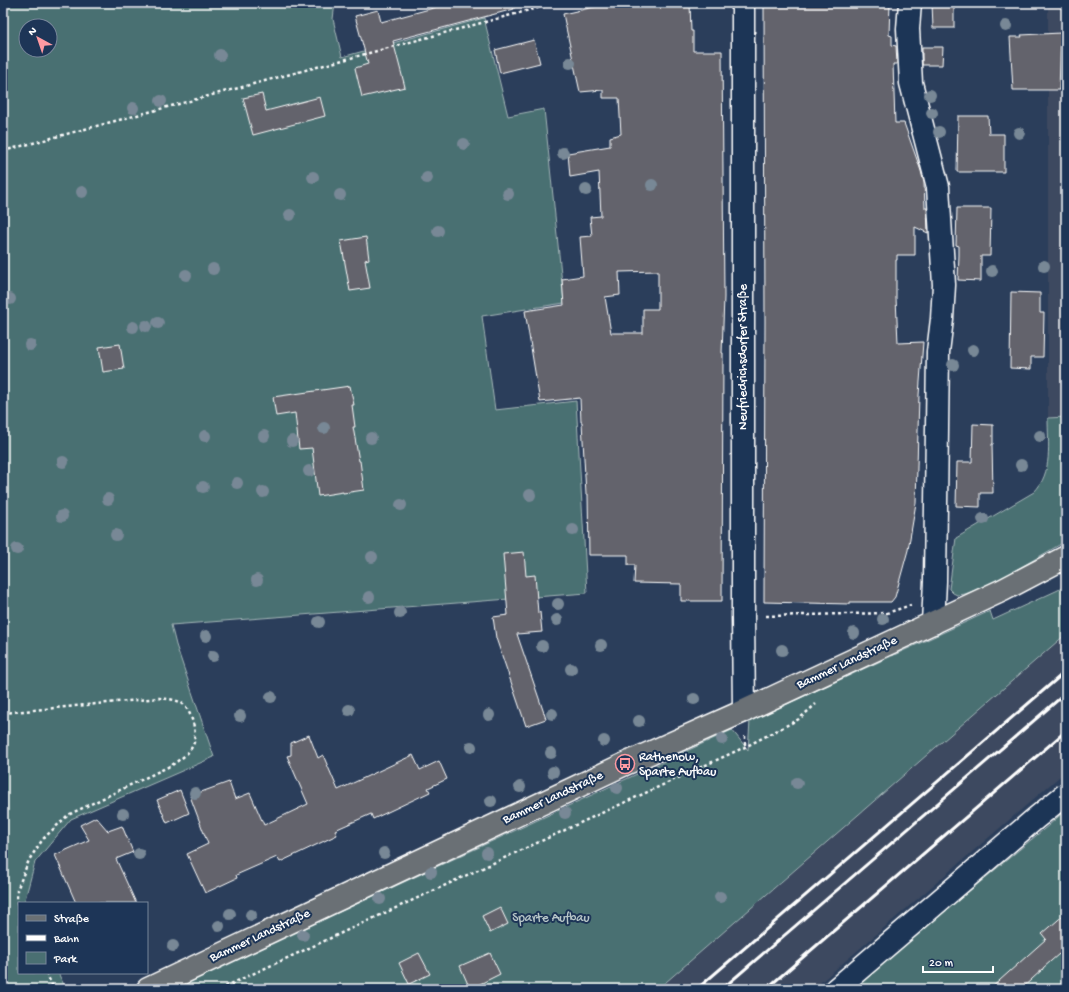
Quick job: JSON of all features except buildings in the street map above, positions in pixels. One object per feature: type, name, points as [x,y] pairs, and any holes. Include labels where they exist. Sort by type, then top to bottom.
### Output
[{"type":"main road","name":"Bammer Landstraße","points":[[148,989],[625,764],[744,711],[933,623],[1066,557]]},
{"type":"street","name":"Neufriedrichsdorfer Straße","points":[[743,3],[744,711]]},
{"type":"street","points":[[910,3],[908,30],[910,83],[938,187],[944,285],[938,352],[933,623]]},
{"type":"street","points":[[836,989],[1066,794]]},
{"type":"path","points":[[3,151],[556,3]]},
{"type":"path","points":[[782,615],[886,614],[934,597]]},
{"type":"path","points":[[3,713],[159,698],[171,699],[183,704],[193,721],[193,745],[184,756],[172,765],[68,815],[43,839],[29,860],[17,890],[18,908]]},
{"type":"path","points":[[220,989],[745,747]]},
{"type":"path","points":[[46,974],[54,989]]},
{"type":"shaded area","points":[[1048,3],[1066,3],[1066,417],[1048,418]]},
{"type":"shaded area","points":[[1066,634],[1066,771],[813,989],[658,989]]},
{"type":"green space","points":[[3,3],[335,3],[333,19],[342,57],[484,18],[508,116],[544,109],[564,303],[482,316],[495,410],[576,401],[587,593],[171,625],[176,645],[214,757],[71,819],[35,862],[24,902],[18,902],[18,974],[58,974],[66,989],[3,989]]},
{"type":"green space","points":[[1066,417],[1066,541],[992,584],[965,594],[957,595],[953,593],[949,589],[956,538],[1034,492],[1040,484],[1047,467],[1049,448],[1048,418]]},
{"type":"green space","name":"Sparte Aufbau","points":[[1066,586],[1066,634],[658,989],[173,989],[732,730],[748,750],[750,721],[990,611],[993,620]]},
{"type":"green space","points":[[1066,810],[1066,989],[851,989],[1049,825]]},
{"type":"railway","points":[[697,989],[1066,671]]},
{"type":"railway","points":[[722,989],[1066,693]]},
{"type":"railway","points":[[766,989],[1066,731]]},
{"type":"place","name":"Rathenow, Sparte Aufbau","points":[[625,764]]}]
